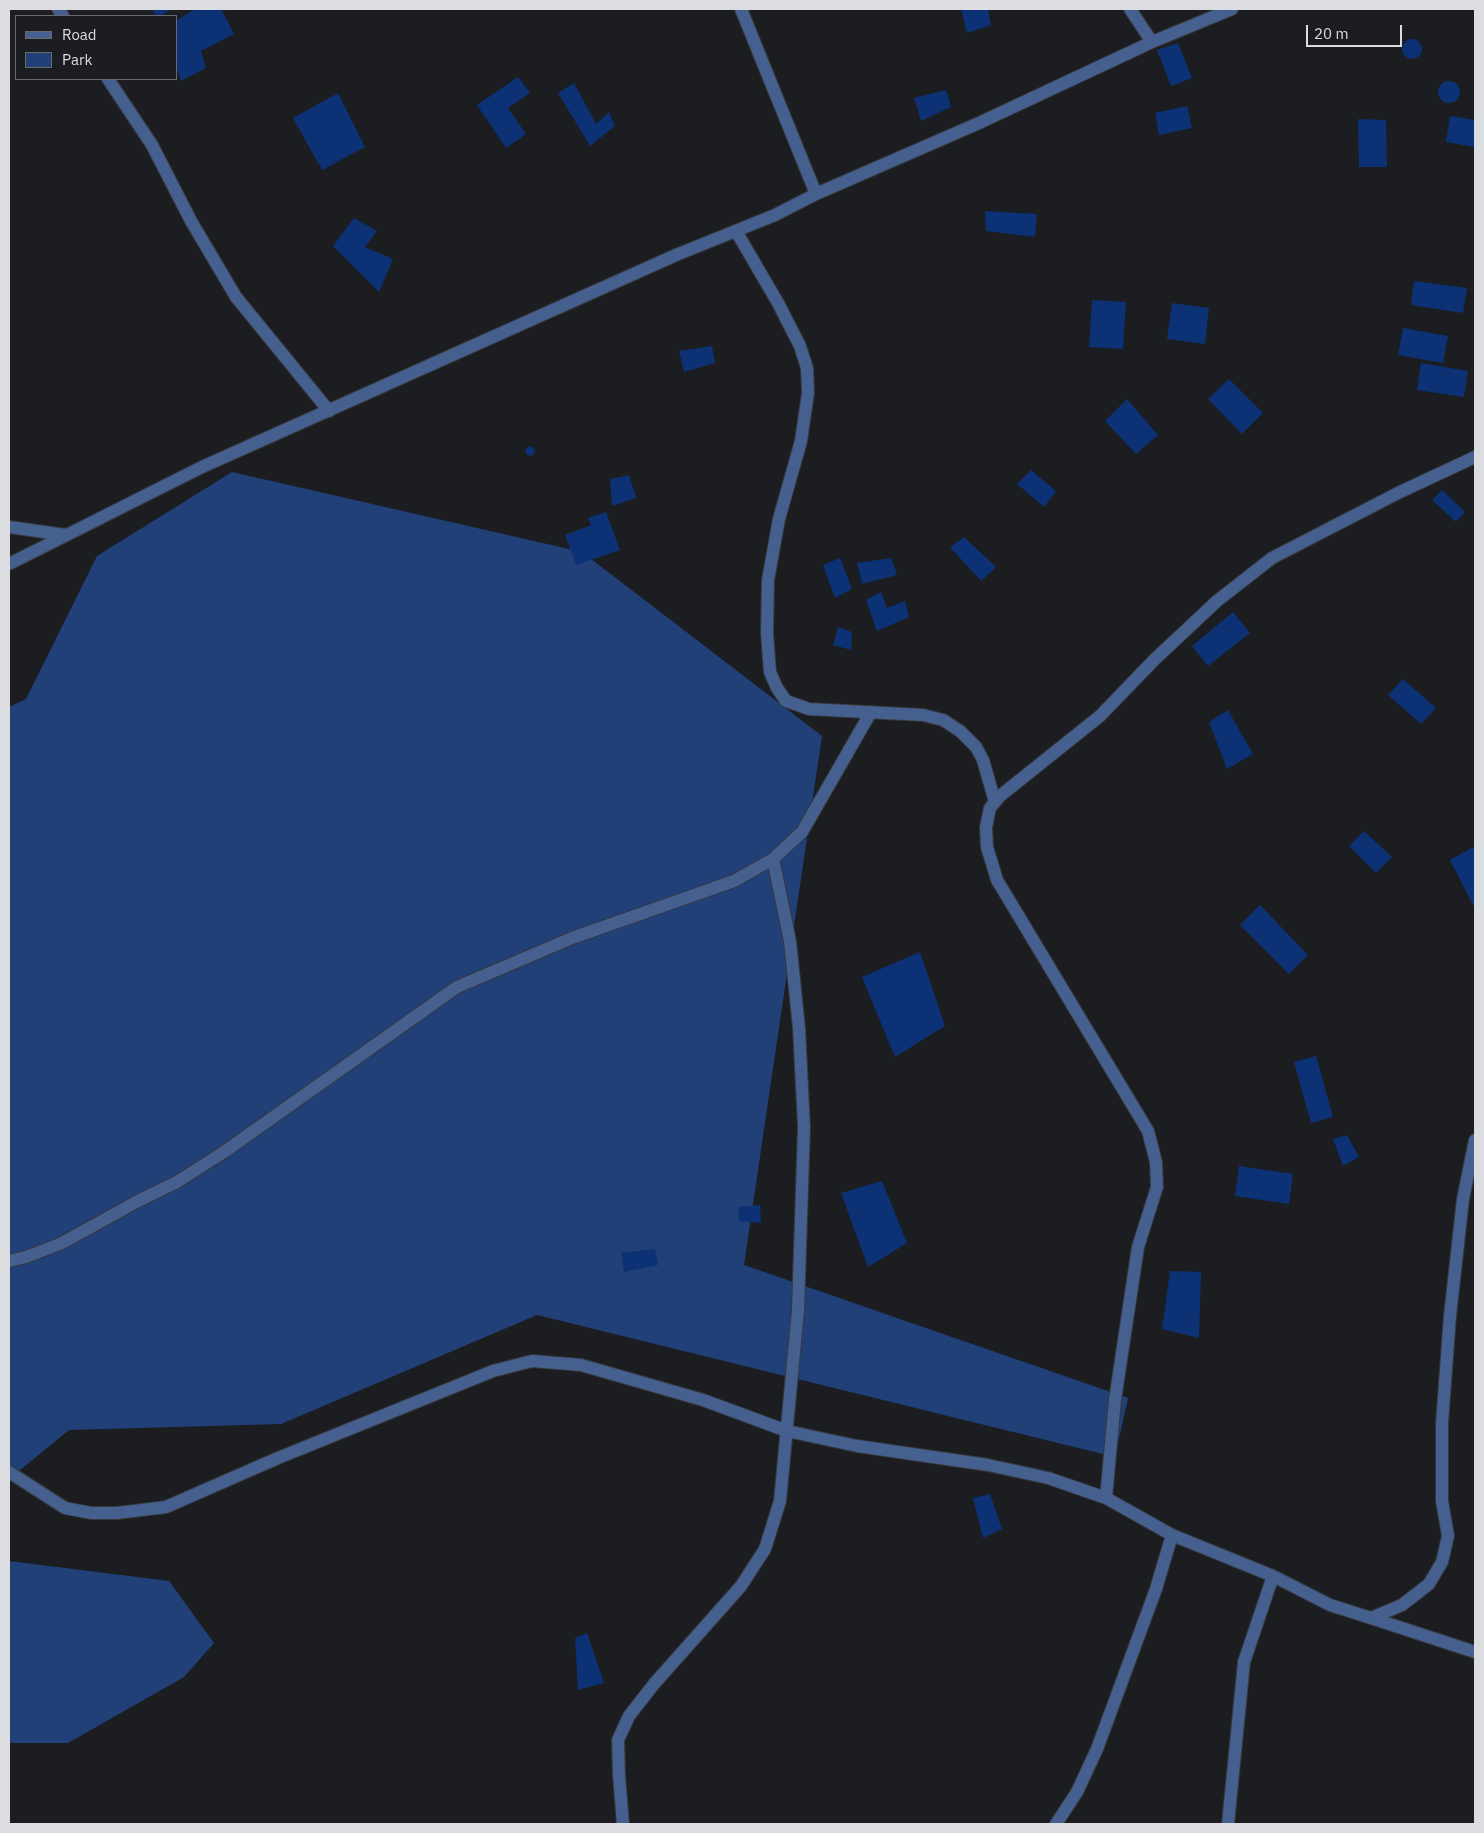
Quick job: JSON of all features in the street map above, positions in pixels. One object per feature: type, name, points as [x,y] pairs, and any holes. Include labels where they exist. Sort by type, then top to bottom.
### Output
[{"type":"street","points":[[741,9],[816,194]]},
{"type":"street","points":[[1130,9],[1152,42]]},
{"type":"street","points":[[9,564],[202,467],[676,255],[775,215],[816,194],[978,123],[1152,42],[1232,9]]},
{"type":"street","points":[[109,80],[152,146],[191,221],[236,297],[329,411]]},
{"type":"street","points":[[736,231],[778,303],[800,346],[807,368],[808,394],[801,441],[779,519],[768,580],[770,672],[777,688],[786,701],[809,709],[923,715],[943,720],[960,730],[976,747],[983,760],[995,802]]},
{"type":"street","points":[[1106,1498],[1115,1400],[1138,1247],[1157,1187],[1156,1162],[1148,1131],[997,880],[991,865],[986,827],[990,808],[1000,796],[1100,716],[1154,660],[1203,614],[1272,558],[1400,492],[1475,457]]},
{"type":"street","points":[[9,527],[66,535]]},
{"type":"street","points":[[9,1260],[26,1258],[62,1243],[138,1200],[177,1182],[238,1142],[457,987],[572,938],[734,881],[773,859],[802,832],[871,712]]},
{"type":"street","points":[[623,1824],[618,1740],[629,1716],[741,1586],[765,1549],[780,1501],[798,1310],[804,1127],[799,1028],[790,941],[773,859]]},
{"type":"street","points":[[1370,1618],[1402,1605],[1429,1584],[1442,1562],[1448,1536],[1442,1501],[1442,1433],[1450,1316],[1463,1199],[1475,1140]]},
{"type":"street","points":[[9,1472],[65,1508],[91,1514],[117,1514],[166,1507],[287,1454],[475,1378],[532,1361],[581,1365],[703,1400],[787,1431],[857,1446],[988,1465],[1048,1478],[1106,1498],[1172,1535],[1272,1576],[1330,1605],[1475,1652]]},
{"type":"street","points":[[1056,1824],[1077,1792],[1097,1749],[1156,1589],[1172,1535]]},
{"type":"street","points":[[1228,1824],[1244,1662],[1272,1576]]},
{"type":"green space","points":[[232,472],[582,552],[822,736],[744,1265],[1128,1398],[1115,1457],[537,1315],[281,1424],[69,1430],[9,1479],[9,707],[26,699],[97,556]]},
{"type":"green space","points":[[9,1561],[169,1581],[214,1643],[184,1677],[68,1743],[9,1743]]},
{"type":"building","points":[[152,9],[172,9],[162,15],[155,15]]},
{"type":"building","points":[[195,9],[221,9],[234,34],[201,51],[206,68],[181,81],[178,72],[178,20]]},
{"type":"building","points":[[961,9],[988,9],[991,25],[967,33]]},
{"type":"building","points":[[1412,39],[1419,42],[1422,49],[1419,56],[1412,59],[1405,56],[1402,49],[1405,42]]},
{"type":"building","points":[[1178,43],[1192,78],[1171,86],[1157,50]]},
{"type":"building","points":[[518,77],[530,93],[508,108],[526,134],[506,148],[477,105]]},
{"type":"building","points":[[1445,81],[1453,81],[1460,88],[1460,96],[1453,103],[1445,103],[1438,96],[1438,88]]},
{"type":"building","points":[[574,83],[596,124],[609,112],[615,126],[590,146],[558,93]]},
{"type":"building","points":[[946,90],[951,107],[921,121],[914,98]]},
{"type":"building","points":[[338,93],[365,147],[322,170],[293,118]]},
{"type":"building","points":[[1187,106],[1192,128],[1159,135],[1155,113]]},
{"type":"building","points":[[1450,116],[1475,120],[1475,147],[1446,142]]},
{"type":"building","points":[[1358,119],[1386,120],[1387,167],[1359,167]]},
{"type":"building","points":[[985,211],[1037,214],[1035,237],[986,231]]},
{"type":"building","points":[[354,218],[377,231],[365,247],[393,259],[379,292],[333,246]]},
{"type":"building","points":[[1414,281],[1467,288],[1463,313],[1411,305]]},
{"type":"building","points":[[1092,300],[1126,302],[1123,349],[1089,347]]},
{"type":"building","points":[[1172,303],[1209,308],[1205,344],[1167,339]]},
{"type":"building","points":[[1403,328],[1448,336],[1443,363],[1398,355]]},
{"type":"building","points":[[712,346],[715,363],[684,372],[679,351]]},
{"type":"building","points":[[1421,363],[1468,371],[1464,397],[1417,390]]},
{"type":"building","points":[[1229,379],[1263,413],[1242,434],[1208,399]]},
{"type":"building","points":[[1127,399],[1158,435],[1136,454],[1105,421]]},
{"type":"building","points":[[530,446],[535,451],[530,456],[525,451]]},
{"type":"building","points":[[1031,470],[1056,491],[1044,507],[1017,484]]},
{"type":"building","points":[[629,475],[636,498],[612,506],[610,479]]},
{"type":"building","points":[[1442,490],[1465,512],[1456,522],[1432,500]]},
{"type":"building","points":[[606,512],[620,550],[576,565],[565,535],[591,525],[588,518]]},
{"type":"building","points":[[964,537],[996,567],[981,581],[950,547]]},
{"type":"building","points":[[840,558],[852,589],[835,598],[823,565]]},
{"type":"building","points":[[891,558],[897,575],[862,584],[857,563]]},
{"type":"building","points":[[881,592],[887,608],[905,601],[909,617],[877,631],[866,600]]},
{"type":"building","points":[[1233,612],[1250,633],[1208,666],[1192,646]]},
{"type":"building","points":[[838,627],[852,632],[851,650],[833,645]]},
{"type":"building","points":[[1403,679],[1436,708],[1421,724],[1388,695]]},
{"type":"building","points":[[1228,710],[1253,754],[1227,769],[1209,722]]},
{"type":"building","points":[[1364,831],[1392,857],[1376,873],[1349,846]]},
{"type":"building","points":[[1475,846],[1475,909],[1450,860]]},
{"type":"building","points":[[1260,905],[1308,955],[1289,974],[1240,925]]},
{"type":"building","points":[[920,952],[945,1026],[895,1057],[862,977]]},
{"type":"building","points":[[1316,1056],[1333,1117],[1311,1123],[1294,1062]]},
{"type":"building","points":[[1347,1135],[1359,1157],[1343,1166],[1333,1139]]},
{"type":"building","points":[[1239,1166],[1293,1174],[1289,1204],[1235,1196]]},
{"type":"building","points":[[882,1181],[907,1243],[868,1267],[841,1193]]},
{"type":"building","points":[[760,1205],[761,1223],[739,1221],[738,1207]]},
{"type":"building","points":[[655,1249],[658,1265],[624,1272],[621,1253]]},
{"type":"building","points":[[1170,1271],[1201,1272],[1199,1338],[1162,1329]]},
{"type":"building","points":[[990,1494],[1002,1529],[983,1538],[973,1498]]},
{"type":"building","points":[[587,1633],[604,1683],[578,1690],[575,1638]]}]
